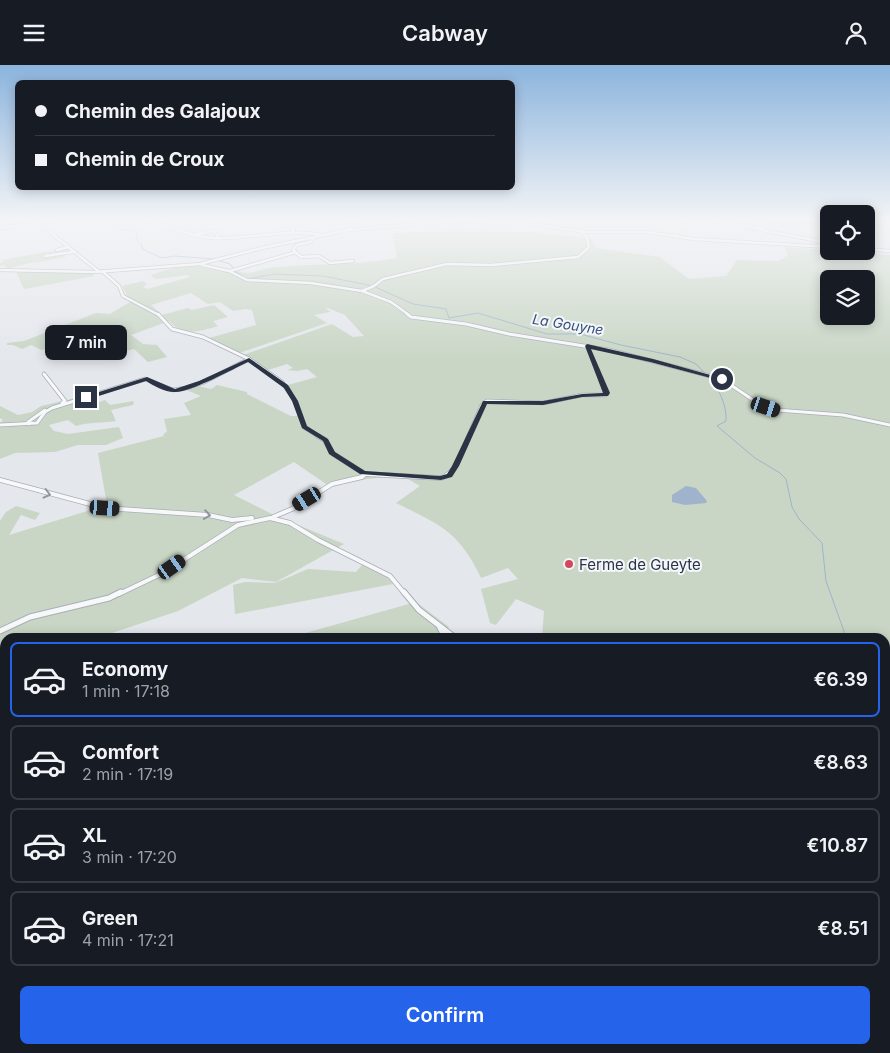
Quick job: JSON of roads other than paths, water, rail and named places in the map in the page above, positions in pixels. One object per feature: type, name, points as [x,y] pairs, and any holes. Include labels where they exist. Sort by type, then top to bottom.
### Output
[{"type":"street","points":[[93,266],[119,286],[125,297],[156,313],[172,329],[203,337],[249,359],[286,386],[295,401],[304,427],[325,440],[332,453],[365,474],[441,478],[450,475],[456,466],[482,405],[488,401],[543,403],[582,395],[606,395],[587,346]]},
{"type":"street","points":[[0,270],[100,271],[156,266]]},
{"type":"street","points":[[209,266],[229,271],[247,280],[300,282],[362,291],[390,302],[410,317],[466,323],[509,334],[587,346],[705,374],[729,382],[756,402],[776,410],[843,415],[890,425]]},
{"type":"street","points":[[229,271],[247,266]]},
{"type":"street","points":[[362,291],[374,287],[383,279],[438,266]]},
{"type":"street","points":[[0,425],[29,424],[40,421],[45,412],[52,408],[149,379],[157,385],[175,391],[201,382],[249,359]]},
{"type":"street","points":[[29,424],[28,422],[44,410],[65,402],[44,375]]},
{"type":"street","points":[[0,480],[105,508],[208,515],[232,520],[270,518],[292,509],[327,487],[362,477],[365,474]]},
{"type":"street","points":[[270,518],[290,523],[318,540],[390,576],[419,610],[448,633]]},
{"type":"street","points":[[0,631],[30,617],[90,603],[126,591],[163,573],[238,525],[260,519]]},
{"type":"street","points":[[440,628],[443,633]]},
{"type":"water","points":[[686,486],[696,488],[707,501],[706,503],[685,505],[672,502],[672,495]]},
{"type":"waterway","name":"La Gouyne","points":[[232,266],[236,272],[247,279],[275,274],[323,276],[373,286],[413,304],[446,309],[449,318],[478,313],[547,334],[580,334],[621,345],[680,357],[696,364],[705,373]]},
{"type":"waterway","name":"La Gouyne","points":[[708,377],[719,391],[724,403],[726,421],[717,426],[755,458],[780,473],[786,479],[792,507],[799,519],[822,543],[826,581],[845,633]]},
{"type":"place","name":"Ferme de Gueyte","points":[[569,564]]}]
